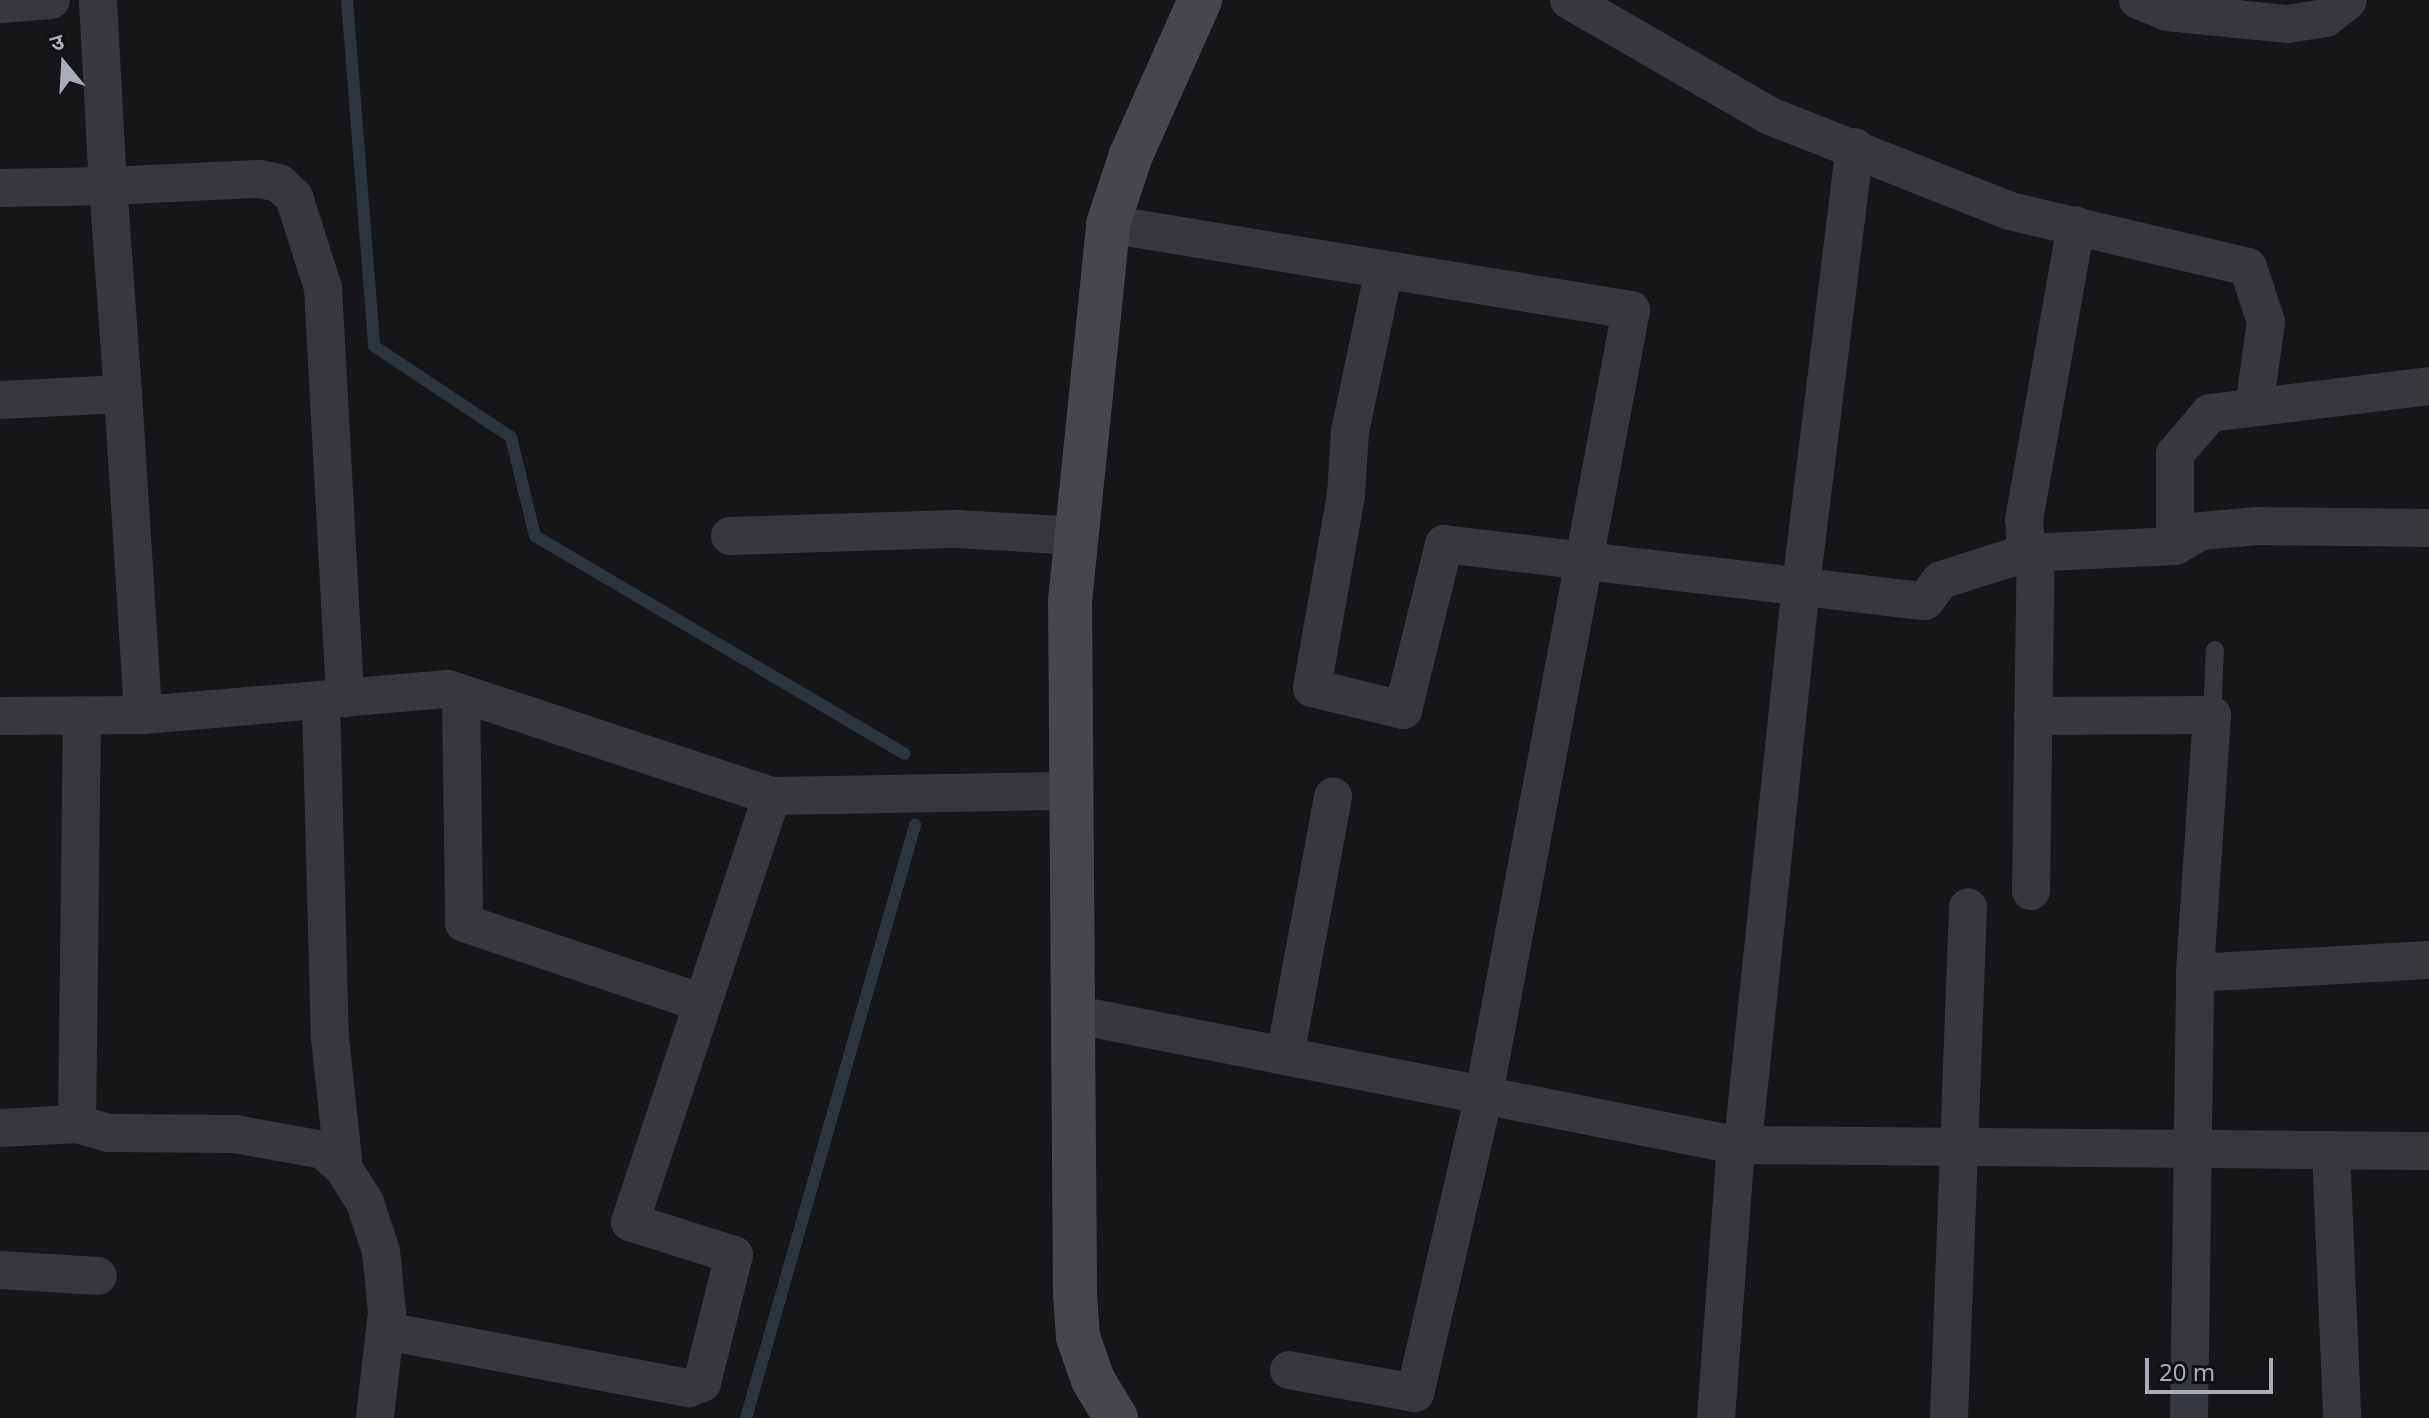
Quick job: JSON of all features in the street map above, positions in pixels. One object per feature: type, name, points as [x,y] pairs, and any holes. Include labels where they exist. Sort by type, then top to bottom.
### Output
[{"type":"main road","points":[[1116,1418],[1093,1380],[1078,1337],[1071,1212],[1070,601],[1108,224],[1137,141],[1200,0]]},
{"type":"street","points":[[0,4],[51,0]]},
{"type":"street","points":[[98,0],[143,715]]},
{"type":"street","points":[[1569,0],[1770,116],[1855,147],[2010,211],[2248,267],[2266,322],[2254,407]]},
{"type":"street","points":[[2138,0],[2167,12],[2288,24],[2326,18],[2348,0]]},
{"type":"street","points":[[1716,1418],[1739,1144],[1801,585],[1855,147]]},
{"type":"street","points":[[0,188],[259,179],[279,183],[294,197],[323,288],[333,699],[330,1038],[344,1169]]},
{"type":"street","points":[[1108,224],[1631,310],[1483,1099],[1415,1393],[1289,1370]]},
{"type":"street","points":[[2031,891],[2031,553],[2024,520],[2076,226]]},
{"type":"street","points":[[1384,270],[1350,431],[1346,495],[1312,688],[1403,710],[1444,544],[1925,601],[1941,580],[2031,553],[2175,546],[2201,531],[2257,526],[2429,528]]},
{"type":"street","points":[[2175,546],[2175,454],[2210,413],[2429,386]]},
{"type":"street","points":[[0,400],[123,394]]},
{"type":"street","points":[[730,536],[957,529],[1077,536]]},
{"type":"street","points":[[0,716],[82,718],[143,715],[448,689],[772,796],[1071,791]]},
{"type":"street","points":[[461,694],[464,923],[702,1003]]},
{"type":"street","points":[[2033,716],[2212,715],[2195,973],[2189,1148],[2189,1418]]},
{"type":"street","points":[[77,1124],[82,718]]},
{"type":"street","points":[[386,1331],[689,1388],[702,1383],[734,1255],[630,1222],[772,796]]},
{"type":"street","points":[[1285,1056],[1333,796]]},
{"type":"street","points":[[1949,1418],[1968,907]]},
{"type":"street","points":[[2195,973],[2429,960]]},
{"type":"street","points":[[1072,1014],[1483,1099],[1739,1144],[2429,1151]]},
{"type":"street","points":[[0,1128],[77,1124],[108,1133],[282,1139],[323,1150],[344,1169],[365,1203],[381,1251],[386,1331],[375,1418]]},
{"type":"street","points":[[2331,1150],[2342,1418]]},
{"type":"street","points":[[0,1270],[98,1276]]},
{"type":"lane","points":[[2212,715],[2215,650]]},
{"type":"waterway","points":[[347,0],[374,346],[511,437],[535,536],[905,754]]},
{"type":"waterway","points":[[746,1418],[915,825]]}]
